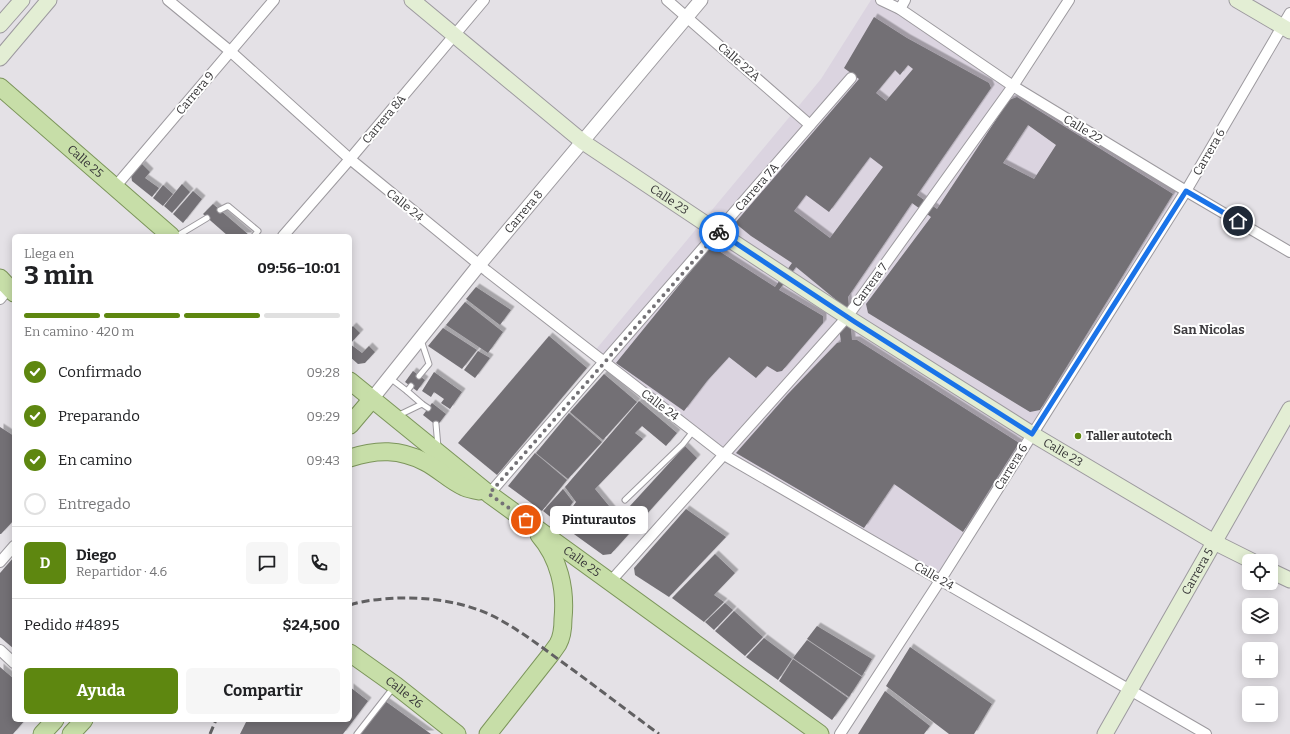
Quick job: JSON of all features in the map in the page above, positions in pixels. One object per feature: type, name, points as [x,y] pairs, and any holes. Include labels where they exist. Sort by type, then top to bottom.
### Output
[{"type":"main road","points":[[0,25],[22,0]]},
{"type":"main road","points":[[0,58],[49,0]]},
{"type":"main road","name":"Calle 23","points":[[412,0],[583,142],[847,317],[1032,434],[1214,542],[1242,556]]},
{"type":"main road","points":[[1237,0],[1286,29]]},
{"type":"main road","name":"Calle 25","points":[[0,87],[169,234]]},
{"type":"main road","name":"Calle 25","points":[[352,383],[489,494],[820,734]]},
{"type":"main road","name":"Carrera 8","points":[[352,423],[372,399]]},
{"type":"main road","name":"Carrera 5","points":[[1105,734],[1290,409]]},
{"type":"main road","points":[[352,457],[364,453],[384,451],[406,454],[425,462],[464,487],[489,494]]},
{"type":"main road","points":[[488,734],[551,654],[559,642],[563,627],[564,596],[562,581],[554,558],[544,541],[526,520]]},
{"type":"main road","points":[[1278,574],[1290,580]]},
{"type":"main road","name":"Calle 26","points":[[352,654],[395,685],[457,734]]},
{"type":"main road","points":[[42,734],[53,722]]},
{"type":"main road","points":[[71,734],[82,722]]},
{"type":"street","name":"Calle 24","points":[[168,0],[230,51],[350,159],[479,265],[724,454],[1206,734]]},
{"type":"street","name":"Carrera 9","points":[[115,187],[274,0]]},
{"type":"street","name":"Carrera 8A","points":[[285,234],[484,0]]},
{"type":"street","name":"Calle 22A","points":[[667,0],[810,125]]},
{"type":"street","name":"Carrera 8","points":[[372,399],[479,265],[701,0]]},
{"type":"street","name":"Calle 22","points":[[880,0],[903,4],[1013,86],[1290,252]]},
{"type":"street","name":"Carrera 7","points":[[610,582],[847,317],[1013,86],[1069,0]]},
{"type":"street","name":"Carrera 6","points":[[840,734],[941,580],[1186,191],[1286,29],[1290,13]]},
{"type":"street","name":"Carrera 7A","points":[[489,494],[851,78]]},
{"type":"street","points":[[0,562],[12,548]]},
{"type":"street","points":[[0,650],[12,661]]},
{"type":"lane","points":[[220,210],[228,206],[258,231],[256,234]]},
{"type":"lane","points":[[180,234],[208,218]]},
{"type":"lane","points":[[419,376],[428,364],[421,339]]},
{"type":"lane","points":[[390,378],[428,408]]},
{"type":"lane","points":[[407,391],[411,386]]},
{"type":"lane","points":[[394,418],[422,404]]},
{"type":"lane","points":[[436,424],[438,452]]},
{"type":"lane","points":[[625,500],[683,444],[694,430]]},
{"type":"lane","points":[[357,734],[395,685]]},
{"type":"shaded area","points":[[871,0],[881,0],[1186,191],[941,579],[724,455],[593,353],[821,79]]},
{"type":"building","points":[[874,17],[907,38],[989,83],[991,88],[917,195],[937,209],[1009,100],[1017,97],[1173,194],[1040,410],[1030,412],[868,313],[866,304],[931,217],[912,203],[848,297],[852,340],[857,340],[1019,443],[963,532],[894,484],[864,528],[736,453],[787,395],[837,343],[841,342],[835,299],[796,267],[779,290],[823,316],[823,323],[782,371],[777,372],[767,366],[756,378],[729,357],[707,381],[684,411],[616,363],[711,246],[775,287],[792,263],[751,236],[735,223],[859,79],[844,68]],"holes":[[[908,65],[913,69],[886,101],[876,93],[895,70],[900,75]],[[1028,125],[1056,145],[1034,179],[1003,163]],[[870,157],[883,167],[830,238],[794,211],[806,195],[829,212]]]},
{"type":"building","points":[[142,164],[150,172],[145,178],[159,188],[152,197],[132,181],[131,175]]},
{"type":"building","points":[[182,184],[190,192],[172,213],[164,206]]},
{"type":"building","points":[[163,185],[173,194],[163,206],[153,198]]},
{"type":"building","points":[[193,191],[202,199],[183,223],[173,214]]},
{"type":"building","points":[[213,204],[248,234],[226,234],[203,214]]},
{"type":"building","points":[[476,287],[511,310],[500,325],[466,299]]},
{"type":"building","points":[[465,302],[503,332],[488,353],[446,325]]},
{"type":"building","points":[[353,326],[360,333],[352,342]]},
{"type":"building","points":[[443,328],[477,350],[462,369],[428,346]]},
{"type":"building","points":[[549,336],[587,368],[497,475],[458,443]]},
{"type":"building","points":[[352,346],[362,353],[369,346],[375,352],[365,363],[358,364],[352,359]]},
{"type":"building","points":[[478,351],[490,358],[475,378],[464,370]]},
{"type":"building","points":[[413,371],[425,380],[417,391],[405,382]]},
{"type":"building","points":[[434,372],[462,392],[450,409],[441,403],[444,399],[434,392],[431,397],[422,391]]},
{"type":"building","points":[[604,374],[637,402],[603,440],[570,412]]},
{"type":"building","points":[[639,401],[677,433],[666,446],[642,426],[635,433],[643,439],[595,489],[619,518],[685,446],[697,458],[611,554],[603,555],[560,524],[576,502],[565,487]]},
{"type":"building","points":[[432,403],[446,414],[437,426],[423,415]]},
{"type":"building","points":[[569,413],[602,442],[568,479],[536,453]]},
{"type":"building","points":[[0,427],[12,435],[12,522],[0,534]]},
{"type":"building","points":[[535,453],[567,480],[542,511],[508,486]]},
{"type":"building","points":[[563,489],[573,502],[558,523],[543,511]]},
{"type":"building","points":[[686,509],[726,537],[669,597],[635,575],[634,568]]},
{"type":"building","points":[[715,554],[735,573],[714,595],[724,602],[704,622],[672,598]]},
{"type":"building","points":[[12,559],[12,647],[0,637],[0,573]]},
{"type":"building","points":[[725,603],[733,610],[714,630],[705,622]]},
{"type":"building","points":[[734,611],[763,637],[745,656],[715,631]]},
{"type":"building","points":[[817,626],[872,659],[862,676],[807,639]]},
{"type":"building","points":[[764,638],[792,659],[778,680],[746,657]]},
{"type":"building","points":[[807,640],[862,677],[849,697],[793,658]]},
{"type":"building","points":[[910,647],[992,704],[974,734],[949,734],[886,686]]},
{"type":"building","points":[[793,659],[848,698],[832,720],[779,681]]},
{"type":"building","points":[[0,667],[12,677],[12,722],[23,722],[13,734],[0,734]]},
{"type":"building","points":[[352,689],[368,701],[343,734],[240,734],[246,722],[352,722]]},
{"type":"building","points":[[885,691],[930,726],[924,734],[858,734]]},
{"type":"building","points":[[385,701],[431,734],[360,734]]},
{"type":"railway","points":[[352,604],[380,599],[422,598],[446,601],[482,611],[503,621],[532,640],[659,734]]},
{"type":"railway","points":[[210,734],[215,722]]},
{"type":"way so far","points":[[526,520],[489,494],[719,232]]},
{"type":"place","name":"Taller autotech","points":[[1078,436]]},
{"type":"place","name":"Pinturautos","points":[[526,520]]},
{"type":"district","name":"San Nicolas","points":[[1209,329]]},
{"type":"route","points":[[719,232],[855,322],[1032,434],[1186,191],[1238,221]]}]
